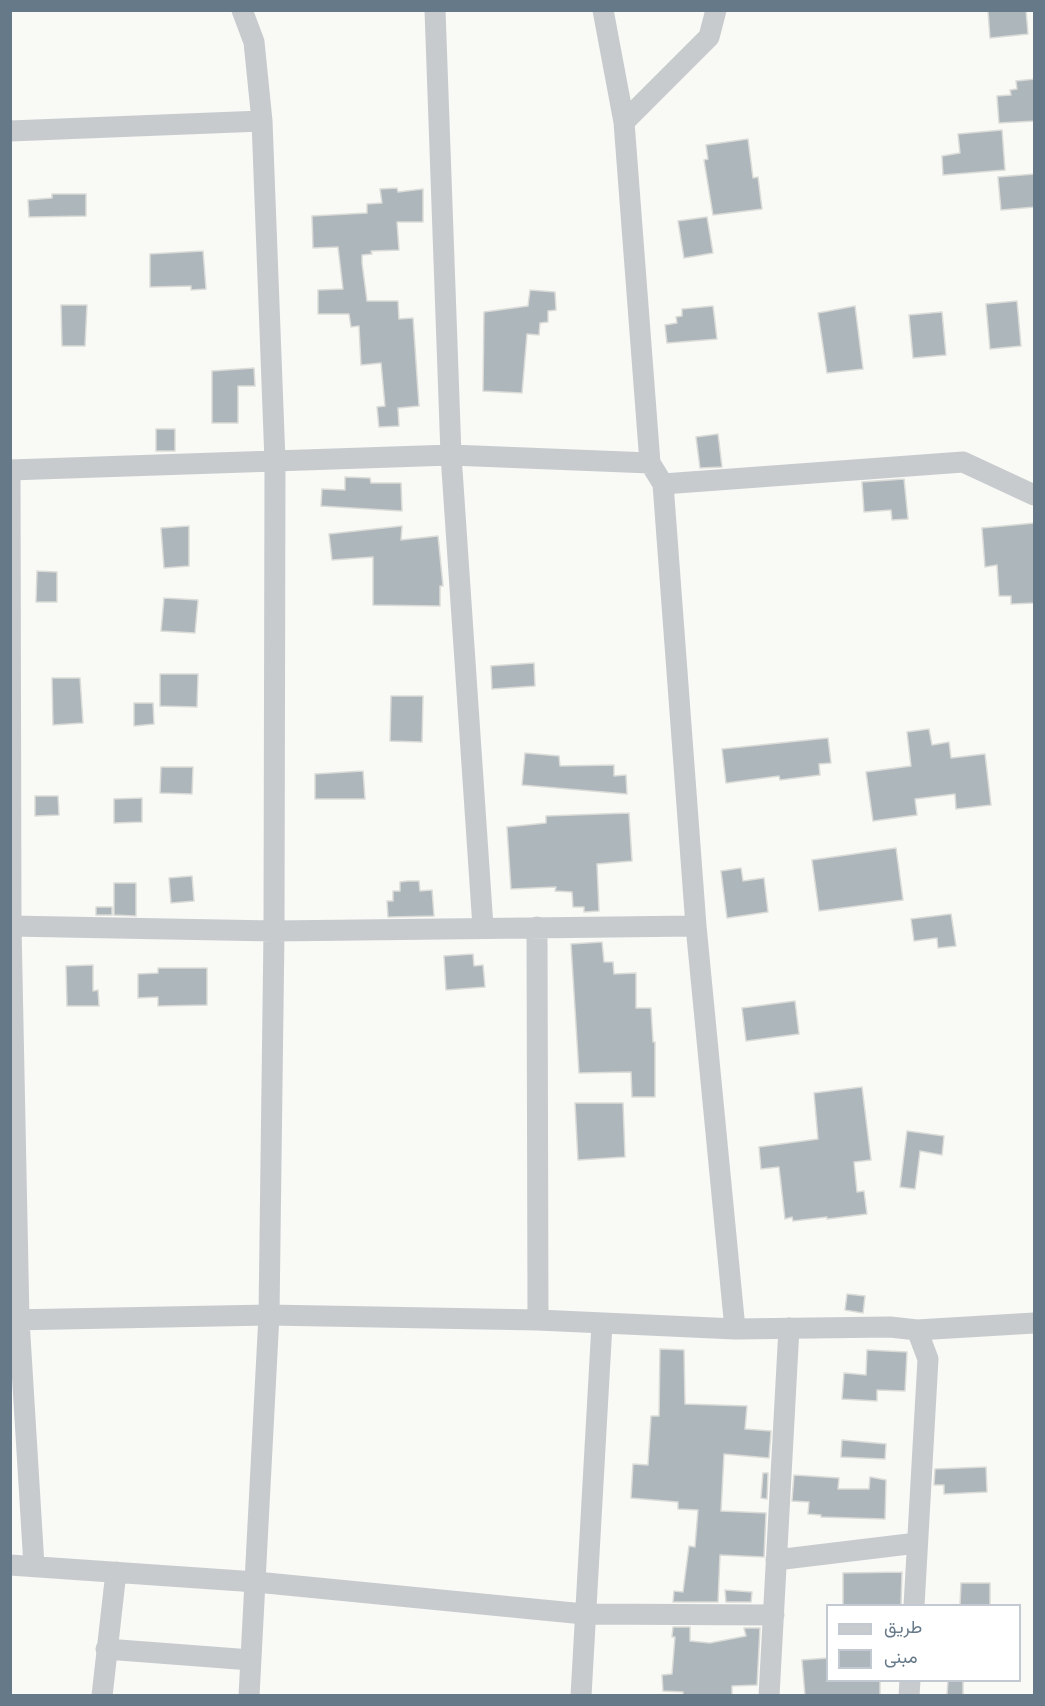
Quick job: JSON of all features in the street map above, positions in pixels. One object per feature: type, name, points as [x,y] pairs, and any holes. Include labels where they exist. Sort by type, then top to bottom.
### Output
[{"type":"street","points":[[242,10],[254,42],[262,121],[275,461],[274,931],[268,1315],[249,1695]]},
{"type":"street","points":[[435,10],[451,455],[483,927]]},
{"type":"street","points":[[603,10],[624,122],[650,463],[663,484],[696,926],[735,1329]]},
{"type":"street","points":[[624,122],[709,37],[716,10]]},
{"type":"street","points":[[10,131],[262,121]]},
{"type":"street","points":[[34,1566],[15,1320],[10,470],[451,455],[650,463]]},
{"type":"street","points":[[663,484],[963,462],[1035,495]]},
{"type":"street","points":[[11,926],[274,931],[696,926]]},
{"type":"street","points":[[537,927],[538,1320]]},
{"type":"street","points":[[15,1320],[268,1315],[538,1320],[735,1329],[890,1327],[917,1330],[1035,1323]]},
{"type":"street","points":[[581,1695],[602,1324]]},
{"type":"street","points":[[769,1695],[789,1328]]},
{"type":"street","points":[[914,1604],[928,1359],[917,1330]]},
{"type":"street","points":[[776,1560],[917,1543]]},
{"type":"street","points":[[10,1565],[256,1582],[584,1614],[774,1615]]},
{"type":"street","points":[[102,1695],[116,1572]]},
{"type":"street","points":[[106,1649],[251,1660]]},
{"type":"building","points":[[1026,10],[1028,34],[990,38],[988,11]]},
{"type":"building","points":[[1035,79],[1035,121],[999,123],[997,96],[1011,95],[1010,90],[1017,89],[1016,81]]},
{"type":"building","points":[[1002,130],[1005,170],[943,175],[942,156],[960,153],[958,134]]},
{"type":"building","points":[[748,139],[753,178],[758,177],[762,209],[713,215],[704,160],[708,159],[706,145]]},
{"type":"building","points":[[1035,174],[1035,207],[1001,210],[998,177]]},
{"type":"building","points":[[397,188],[398,192],[423,189],[423,222],[397,222],[399,250],[371,251],[372,254],[362,255],[362,263],[367,301],[398,301],[399,319],[413,318],[419,406],[398,408],[399,426],[379,427],[377,407],[385,406],[381,363],[361,365],[359,326],[351,327],[349,314],[318,314],[318,290],[343,289],[338,247],[313,248],[312,216],[367,213],[367,204],[382,203],[380,189]]},
{"type":"building","points":[[52,194],[86,194],[86,216],[29,217],[28,200],[52,198]]},
{"type":"building","points":[[707,217],[713,253],[684,258],[678,221]]},
{"type":"building","points":[[203,251],[206,289],[191,290],[191,286],[150,287],[150,254]]},
{"type":"building","points":[[530,290],[555,292],[556,310],[548,311],[548,322],[540,323],[539,335],[527,334],[522,393],[483,391],[484,312],[528,306]]},
{"type":"building","points":[[1017,301],[1021,346],[990,349],[986,304]]},
{"type":"building","points":[[61,305],[87,305],[85,346],[62,346]]},
{"type":"building","points":[[713,306],[717,339],[667,343],[665,325],[677,323],[676,317],[682,316],[682,309]]},
{"type":"building","points":[[855,306],[863,369],[827,373],[818,313]]},
{"type":"building","points":[[942,312],[946,355],[913,358],[909,315]]},
{"type":"building","points":[[254,368],[255,386],[238,386],[238,423],[212,423],[212,371]]},
{"type":"building","points":[[156,429],[175,429],[175,451],[156,451]]},
{"type":"building","points":[[718,434],[722,467],[700,468],[696,437]]},
{"type":"building","points":[[345,477],[370,478],[371,483],[401,483],[402,511],[321,506],[322,489],[345,490]]},
{"type":"building","points":[[904,479],[908,519],[892,520],[891,510],[864,512],[862,482]]},
{"type":"building","points":[[1035,523],[1035,603],[1011,604],[1011,596],[999,596],[997,565],[985,567],[982,528]]},
{"type":"building","points":[[189,526],[189,566],[164,568],[161,528]]},
{"type":"building","points":[[402,526],[401,540],[438,536],[443,586],[440,586],[440,606],[373,605],[373,557],[332,560],[329,534]]},
{"type":"building","points":[[37,571],[57,572],[57,602],[36,602]]},
{"type":"building","points":[[164,598],[198,600],[195,633],[161,631]]},
{"type":"building","points":[[534,663],[535,686],[492,689],[491,666]]},
{"type":"building","points":[[160,674],[198,674],[197,707],[160,706]]},
{"type":"building","points":[[52,678],[80,678],[83,723],[53,725]]},
{"type":"building","points":[[391,696],[423,696],[422,742],[390,741]]},
{"type":"building","points":[[134,703],[153,703],[154,724],[134,726]]},
{"type":"building","points":[[929,729],[932,745],[949,742],[951,758],[985,754],[991,805],[956,809],[955,794],[915,799],[917,815],[873,821],[866,772],[911,766],[907,732]]},
{"type":"building","points":[[828,738],[831,763],[819,764],[820,775],[780,780],[779,776],[726,783],[722,749]]},
{"type":"building","points":[[525,753],[559,756],[560,766],[614,765],[614,776],[626,775],[627,794],[522,785]]},
{"type":"building","points":[[161,767],[193,767],[192,794],[160,793]]},
{"type":"building","points":[[363,771],[365,799],[315,799],[315,774]]},
{"type":"building","points":[[35,796],[58,796],[59,815],[35,816]]},
{"type":"building","points":[[142,798],[142,822],[114,823],[114,799]]},
{"type":"building","points":[[629,813],[632,861],[597,864],[599,911],[584,912],[584,907],[573,907],[572,892],[555,891],[556,887],[511,889],[507,827],[546,823],[546,816]]},
{"type":"building","points":[[896,848],[903,900],[819,911],[812,860]]},
{"type":"building","points":[[741,868],[743,881],[764,878],[768,912],[727,918],[721,871]]},
{"type":"building","points":[[192,876],[194,901],[171,903],[169,878]]},
{"type":"building","points":[[419,881],[420,891],[432,890],[434,916],[388,917],[387,901],[393,901],[393,891],[400,891],[400,882]]},
{"type":"building","points":[[114,883],[136,883],[136,916],[114,915]]},
{"type":"building","points":[[96,907],[112,907],[112,915],[96,915]]},
{"type":"building","points":[[951,914],[956,946],[938,948],[937,938],[914,941],[911,919]]},
{"type":"building","points":[[602,942],[604,962],[613,962],[614,974],[636,973],[636,1008],[651,1008],[653,1042],[655,1042],[655,1097],[632,1097],[631,1072],[579,1073],[571,944]]},
{"type":"building","points":[[473,954],[474,966],[483,965],[485,987],[446,990],[444,956]]},
{"type":"building","points":[[93,965],[93,991],[98,990],[99,1006],[67,1006],[66,966]]},
{"type":"building","points":[[158,968],[207,968],[207,1005],[158,1006],[158,997],[138,998],[138,974],[158,973]]},
{"type":"building","points":[[795,1001],[799,1034],[746,1041],[742,1008]]},
{"type":"building","points":[[862,1087],[871,1160],[854,1162],[857,1192],[864,1191],[867,1214],[827,1219],[827,1217],[793,1221],[792,1217],[785,1219],[779,1167],[761,1169],[759,1147],[818,1139],[814,1093]]},
{"type":"building","points":[[575,1103],[623,1103],[625,1157],[578,1160]]},
{"type":"building","points":[[907,1131],[944,1136],[942,1155],[920,1151],[915,1189],[900,1187]]},
{"type":"building","points":[[847,1294],[865,1296],[863,1313],[845,1310]]},
{"type":"building","points":[[660,1349],[684,1350],[685,1404],[747,1406],[745,1429],[771,1431],[769,1458],[724,1454],[721,1511],[766,1513],[764,1557],[720,1555],[718,1602],[673,1602],[674,1591],[683,1592],[689,1546],[695,1547],[698,1510],[678,1509],[678,1502],[631,1498],[633,1464],[648,1465],[651,1416],[659,1416]]},
{"type":"building","points":[[867,1350],[907,1352],[905,1391],[877,1390],[877,1401],[842,1399],[844,1373],[866,1375]]},
{"type":"building","points":[[842,1440],[886,1444],[885,1459],[841,1457]]},
{"type":"building","points":[[986,1467],[987,1492],[944,1494],[944,1485],[934,1485],[935,1469]]},
{"type":"building","points":[[763,1473],[768,1473],[767,1499],[761,1498]]},
{"type":"building","points":[[794,1475],[839,1478],[838,1489],[869,1489],[870,1477],[886,1480],[885,1519],[821,1517],[821,1515],[808,1514],[809,1502],[792,1501]]},
{"type":"building","points":[[902,1572],[901,1604],[843,1604],[843,1573]]},
{"type":"building","points":[[961,1583],[990,1583],[990,1604],[960,1604]]},
{"type":"building","points":[[725,1590],[752,1592],[751,1602],[726,1602]]},
{"type":"building","points":[[673,1627],[690,1627],[690,1641],[710,1643],[746,1636],[744,1628],[760,1628],[757,1685],[732,1686],[732,1695],[683,1695],[683,1692],[663,1691],[662,1675],[672,1674],[675,1637],[672,1637]]},
{"type":"building","points":[[826,1658],[826,1682],[880,1682],[880,1695],[805,1695],[802,1660]]},
{"type":"building","points":[[948,1682],[963,1682],[963,1695],[947,1695]]}]
